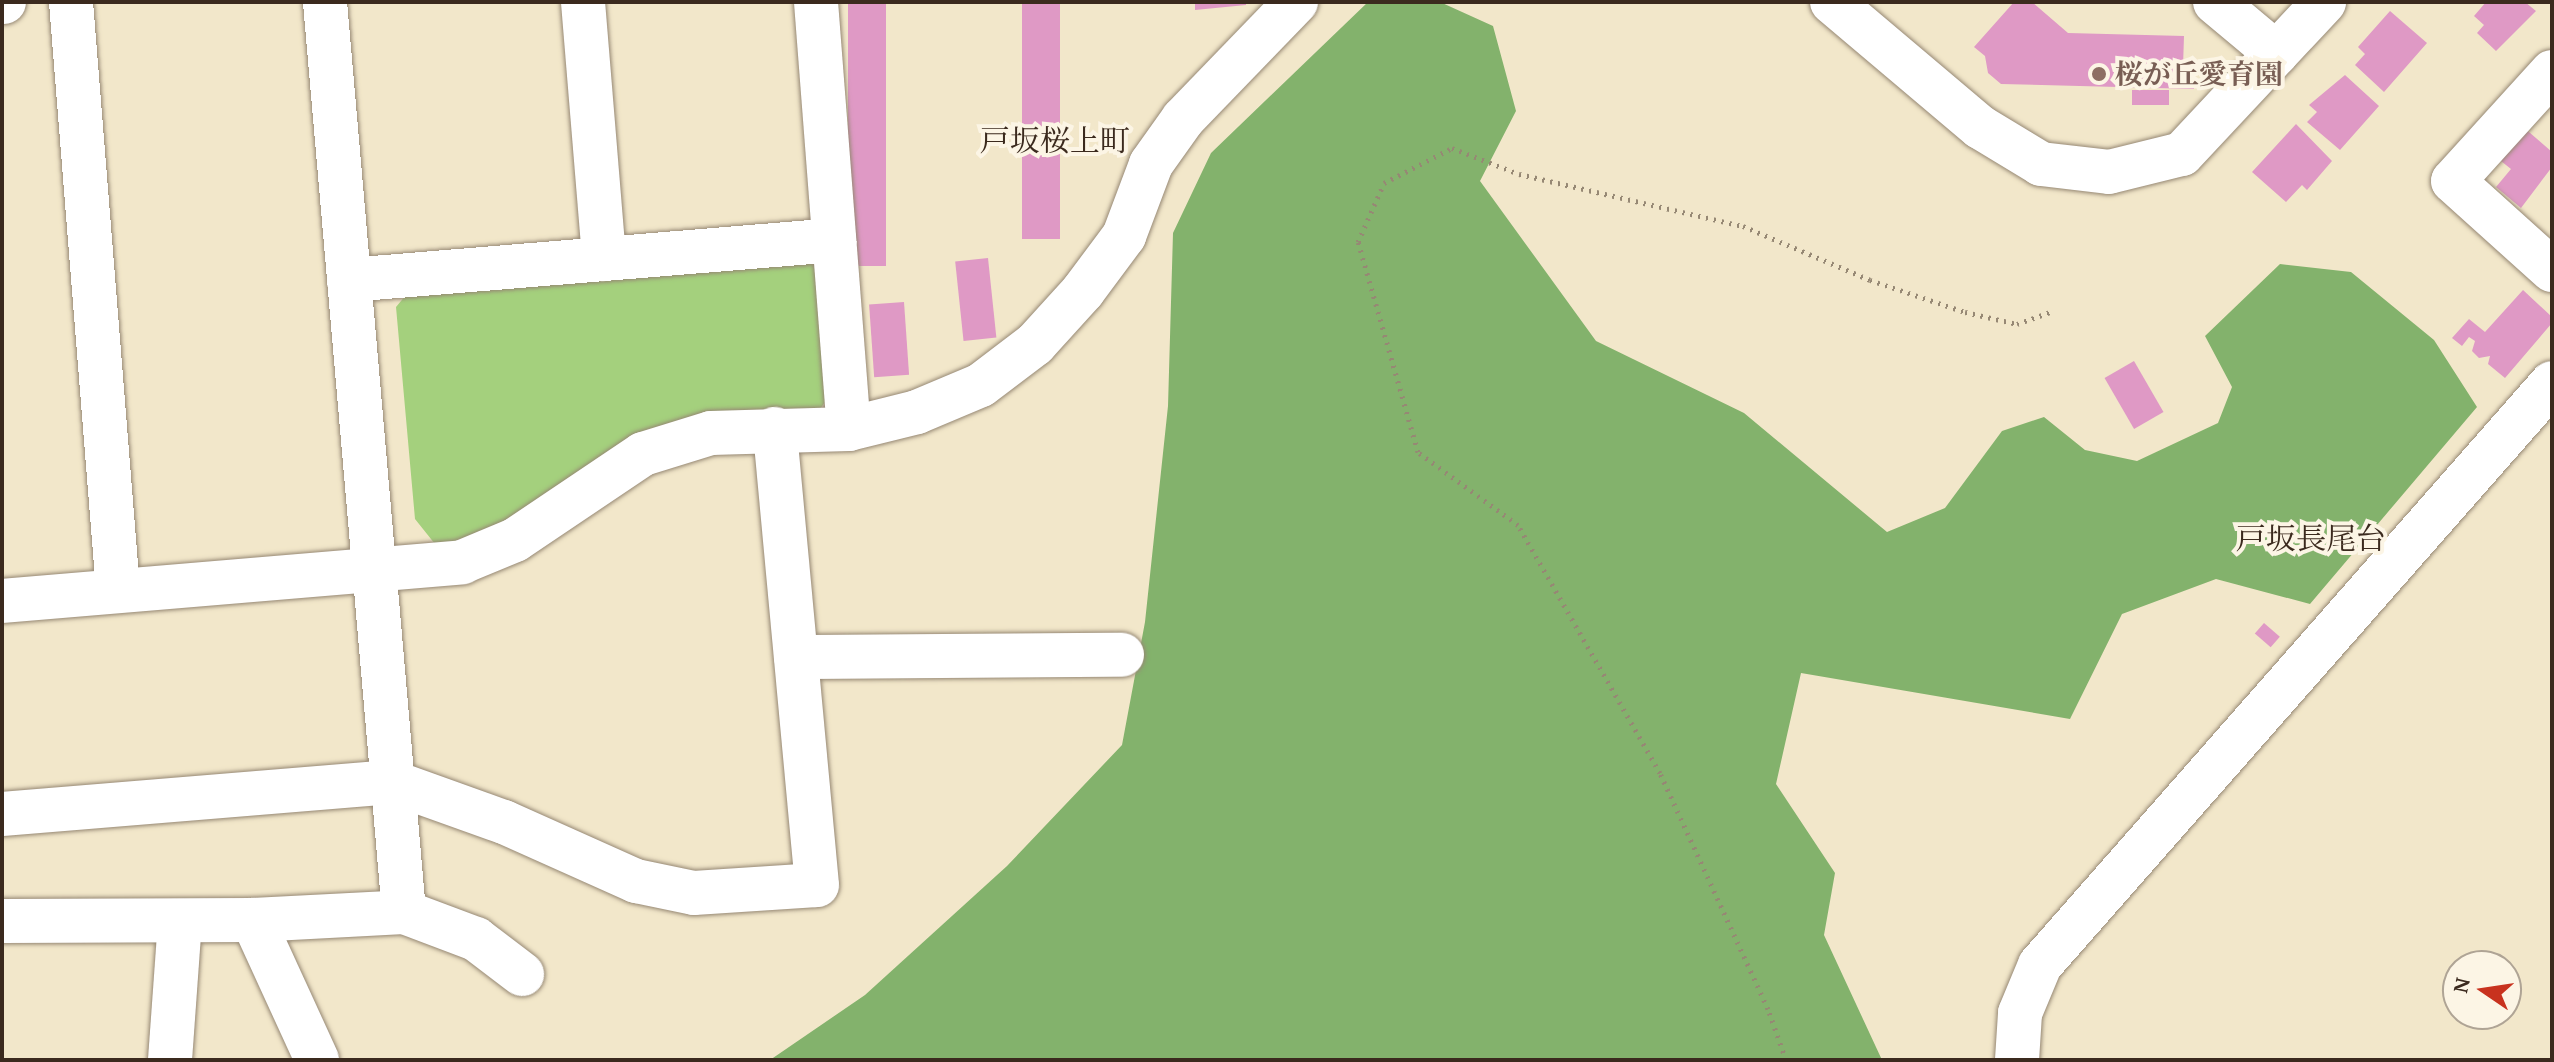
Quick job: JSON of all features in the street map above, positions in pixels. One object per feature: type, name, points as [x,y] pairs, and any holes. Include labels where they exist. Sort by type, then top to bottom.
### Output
[{"type":"street","points":[[71,2],[118,590]]},
{"type":"street","points":[[325,2],[404,912]]},
{"type":"street","points":[[583,2],[604,259]]},
{"type":"street","points":[[816,2],[849,429]]},
{"type":"street","points":[[2,601],[375,572],[462,562],[515,540],[643,454],[711,433],[849,429],[917,412],[981,385],[1035,344],[1124,236],[1151,164],[1183,119],[1296,2]]},
{"type":"street","points":[[1832,2],[1980,127],[2041,164],[2109,172],[2182,154],[2324,2]]},
{"type":"street","points":[[2215,2],[2276,53]]},
{"type":"street","points":[[2552,72],[2453,181],[2552,270]]},
{"type":"street","points":[[349,280],[834,240]]},
{"type":"street","points":[[2017,1060],[2020,1013],[2040,965],[2552,383]]},
{"type":"street","points":[[2,814],[392,782],[504,822],[636,881],[694,893],[817,885],[775,429]]},
{"type":"street","points":[[796,657],[1122,655]]},
{"type":"street","points":[[2,921],[253,920],[404,912],[476,939],[522,974]]},
{"type":"street","points":[[253,920],[317,1060]]},
{"type":"street","points":[[170,1060],[180,921]]},
{"type":"path","points":[[1786,1060],[1768,1009],[1660,773],[1518,525],[1418,452],[1358,242],[1384,183],[1452,148],[1519,174],[1743,226],[1870,280],[1965,312],[2017,324],[2050,312]]},
{"type":"green space","points":[[1368,2],[1440,2],[1493,26],[1516,111],[1480,181],[1596,341],[1744,413],[1887,532],[1945,508],[2002,431],[2044,417],[2085,450],[2137,461],[2218,423],[2232,387],[2205,336],[2280,264],[2351,272],[2434,340],[2477,407],[2310,604],[2216,579],[2122,614],[2070,719],[1801,673],[1776,784],[1835,873],[1824,935],[1882,1060],[770,1060],[865,995],[1007,866],[1122,745],[1145,622],[1168,406],[1173,233],[1211,153]]},
{"type":"green space","points":[[806,256],[825,270],[834,390],[820,409],[647,430],[476,540],[439,549],[415,519],[396,307],[411,289]]},
{"type":"building","points":[[848,2],[886,2],[886,266],[848,266]]},
{"type":"building","points":[[1022,2],[1060,2],[1060,239],[1022,239]]},
{"type":"building","points":[[1195,2],[1246,2],[1246,5],[1195,10]]},
{"type":"building","points":[[2014,2],[2032,2],[2068,33],[2184,36],[2183,67],[2194,68],[2194,89],[2001,84],[1988,73],[1985,56],[1974,47]]},
{"type":"building","points":[[2486,2],[2525,2],[2536,11],[2496,51],[2477,33],[2484,25],[2474,16]]},
{"type":"building","points":[[2390,11],[2427,43],[2384,92],[2355,65],[2365,54],[2358,47]]},
{"type":"building","points":[[2345,75],[2379,106],[2340,150],[2307,122],[2317,112],[2309,105]]},
{"type":"building","points":[[2132,90],[2169,90],[2169,105],[2132,105]]},
{"type":"building","points":[[2296,124],[2332,161],[2307,190],[2302,185],[2286,202],[2252,172]]},
{"type":"building","points":[[2522,126],[2552,152],[2552,167],[2521,208],[2496,187],[2511,169],[2496,157]]},
{"type":"building","points":[[988,258],[996,338],[964,341],[955,261]]},
{"type":"building","points":[[2523,290],[2552,317],[2552,323],[2505,378],[2488,364],[2490,356],[2479,358],[2472,351],[2475,341],[2469,337],[2462,346],[2452,338],[2469,319],[2485,332]]},
{"type":"building","points":[[904,302],[909,375],[874,377],[869,304]]},
{"type":"building","points":[[2134,361],[2164,412],[2134,429],[2105,378]]},
{"type":"building","points":[[2264,623],[2280,637],[2271,647],[2255,634]]},
{"type":"place","name":"桜が丘愛育園","points":[[2099,74]]},
{"type":"district","name":"戸坂桜上町","points":[[1055,140]]},
{"type":"district","name":"戸坂長尾台","points":[[2311,538]]}]
